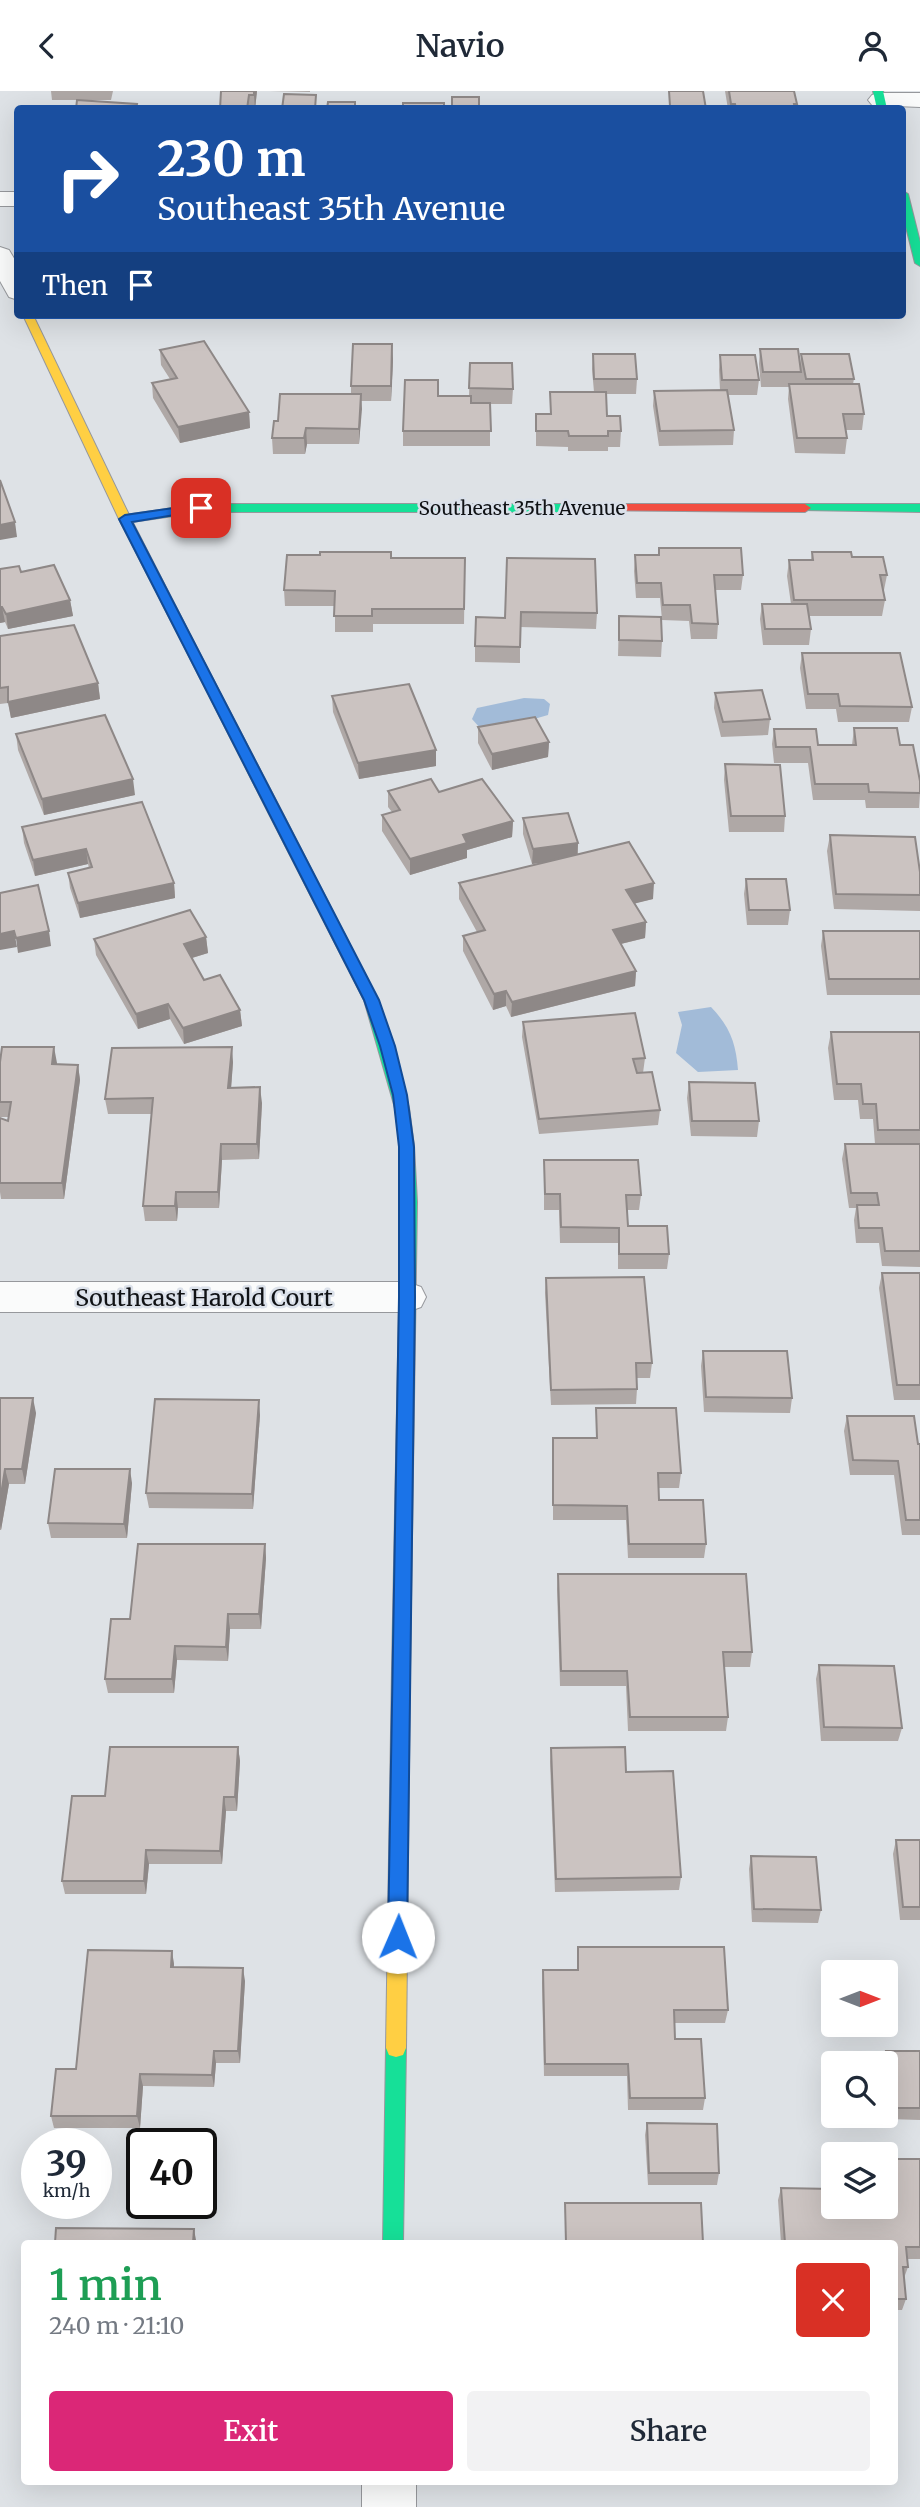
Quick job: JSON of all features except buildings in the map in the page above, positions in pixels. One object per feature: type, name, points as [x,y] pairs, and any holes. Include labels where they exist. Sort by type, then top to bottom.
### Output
[{"type":"street","points":[[880,100],[920,100]]},
{"type":"street","points":[[906,209],[920,263]]},
{"type":"street","points":[[0,255],[14,284]]},
{"type":"street","points":[[30,319],[125,519],[371,1000],[388,1046],[400,1095],[407,1147],[407,1297],[393,2240]]},
{"type":"street","name":"Southeast 35th Avenue","points":[[125,519],[201,508],[920,508]]},
{"type":"street","name":"Southeast Harold Court","points":[[0,1297],[407,1297]]},
{"type":"street","points":[[389,2507],[390,2485]]},
{"type":"water","points":[[524,698],[544,699],[550,704],[548,715],[499,729],[480,728],[472,719],[477,708]]},
{"type":"water","points":[[711,1007],[731,1036],[738,1070],[698,1072],[676,1053],[682,1025],[678,1012]]},
{"type":"traffic: fast","points":[[878,91],[881,105]]},
{"type":"traffic: fast","points":[[906,206],[920,263]]},
{"type":"traffic: fast","points":[[125,519],[201,508],[579,508]]},
{"type":"traffic: fast","points":[[805,508],[920,508]]},
{"type":"traffic: fast","points":[[275,812],[371,1000],[402,1108],[407,1146],[409,1202],[401,1669]]},
{"type":"traffic: fast","points":[[393,2240],[396,2048]]},
{"type":"traffic: slow","points":[[30,319],[125,519],[196,658]]},
{"type":"traffic: slow","points":[[396,2048],[401,1669]]},
{"type":"traffic: jam","points":[[579,508],[805,508]]},
{"type":"traffic: jam","points":[[196,658],[275,812]]},
{"type":"route","points":[[201,508],[125,519],[371,1000],[388,1046],[400,1095],[407,1147],[407,1297],[398,1937]]}]
